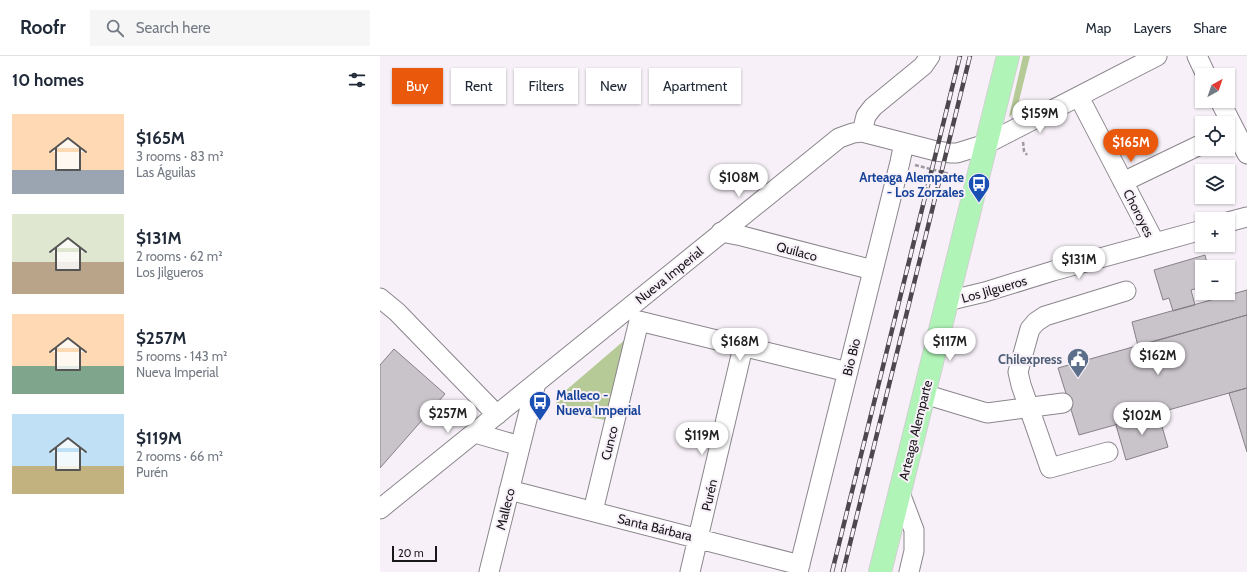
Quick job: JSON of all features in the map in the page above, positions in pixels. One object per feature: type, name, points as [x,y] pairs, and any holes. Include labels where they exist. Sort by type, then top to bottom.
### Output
[{"type":"main road","name":"Arteaga Alemparte","points":[[880,572],[1008,56]]},
{"type":"street","points":[[862,132],[866,116],[873,107],[923,66],[930,56]]},
{"type":"street","name":"Nueva Imperial","points":[[380,509],[536,383],[634,315],[721,232],[833,142],[846,134],[862,132],[936,151],[951,154],[957,153],[986,144],[1157,56]]},
{"type":"street","points":[[1197,56],[1203,68]]},
{"type":"street","name":"Choroyes","points":[[1079,97],[1155,243]]},
{"type":"street","points":[[1224,108],[1236,127],[1247,154]]},
{"type":"street","name":"Bio Bio","points":[[799,568],[904,143]]},
{"type":"street","points":[[1123,182],[1195,147]]},
{"type":"street","points":[[1235,220],[1247,217]]},
{"type":"street","name":"Quilaco","points":[[721,232],[742,236],[873,270]]},
{"type":"street","name":"Los Jilgueros","points":[[947,302],[1195,232]]},
{"type":"street","points":[[1108,452],[1050,468],[1021,385],[1018,372],[1030,329],[1036,322],[1046,316],[1126,291]]},
{"type":"street","points":[[380,298],[397,312],[497,415]]},
{"type":"street","points":[[634,315],[743,347],[848,372]]},
{"type":"street","name":"Cunco","points":[[593,511],[634,315]]},
{"type":"street","name":"Purén","points":[[690,572],[743,347]]},
{"type":"street","name":"Malleco","points":[[489,572],[536,383]]},
{"type":"street","points":[[924,394],[986,413],[1063,403]]},
{"type":"street","points":[[475,433],[520,446]]},
{"type":"street","name":"Santa Bárbara","points":[[509,490],[698,538],[799,568]]},
{"type":"street","points":[[900,493],[914,530],[914,551],[909,572]]},
{"type":"green space","points":[[1023,56],[1030,56],[1017,109],[1009,117]]},
{"type":"green space","points":[[627,338],[605,420],[555,411],[557,398]]},
{"type":"building","points":[[1205,255],[1206,260],[1195,260],[1195,289],[1191,290],[1195,305],[1173,311],[1169,298],[1163,300],[1154,270]]},
{"type":"building","points":[[1247,290],[1247,315],[1138,346],[1132,322],[1211,300],[1235,300],[1235,293]]},
{"type":"building","points":[[1247,315],[1247,388],[1079,435],[1058,368]]},
{"type":"building","points":[[394,349],[445,394],[380,468],[380,365]]},
{"type":"building","points":[[1247,388],[1247,452],[1229,393]]},
{"type":"building","points":[[1158,413],[1168,447],[1126,460],[1116,425]]},
{"type":"railway","points":[[832,572],[960,56]]},
{"type":"railway","points":[[843,572],[970,56]]},
{"type":"place","name":"Arteaga Alemparte - Los Zorzales","points":[[979,204]]},
{"type":"place","name":"Chilexpress","points":[[1078,378]]},
{"type":"place","name":"Malleco - Nueva Imperial","points":[[540,422]]}]
